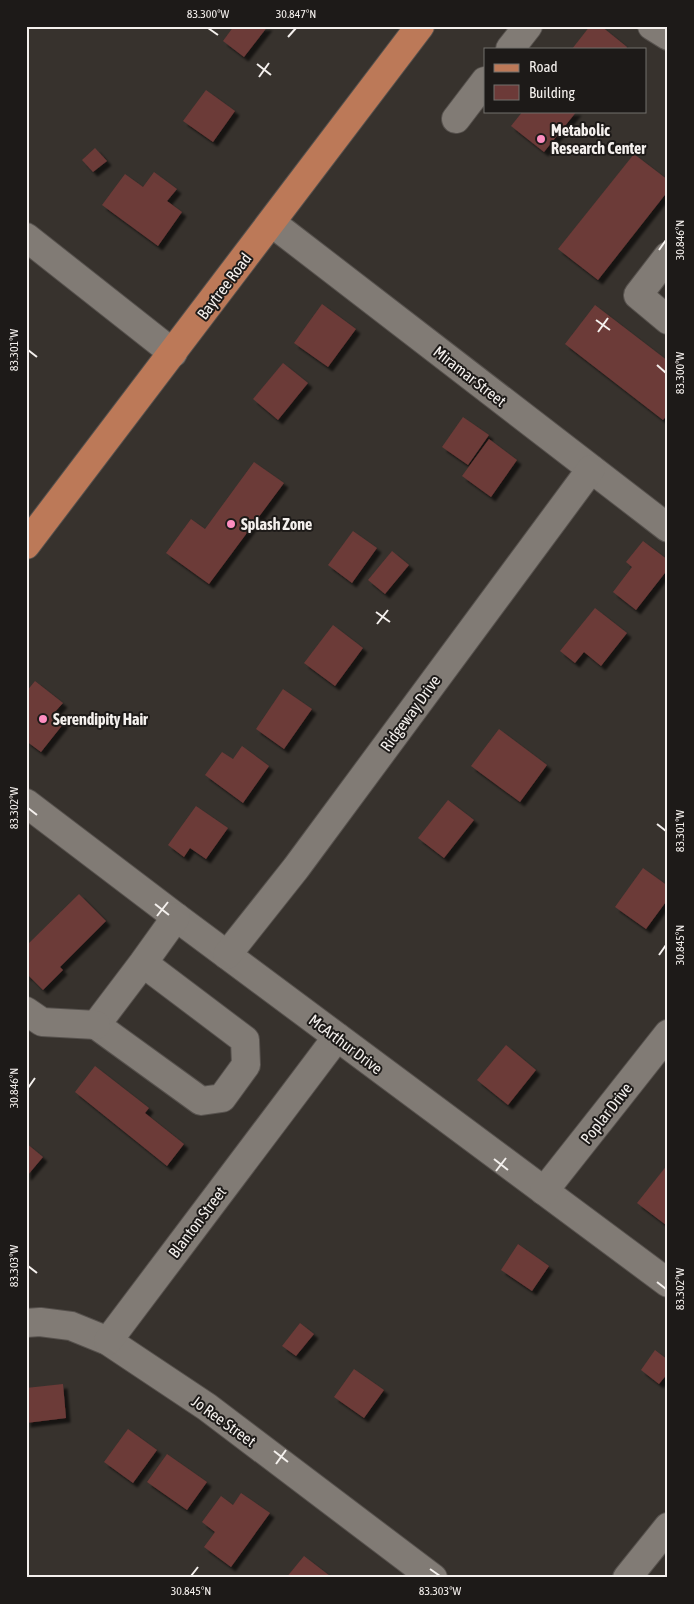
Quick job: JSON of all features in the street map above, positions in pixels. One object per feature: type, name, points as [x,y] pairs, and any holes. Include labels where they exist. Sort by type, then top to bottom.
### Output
[{"type":"main road","name":"Baytree Road","points":[[26,545],[272,223],[414,28]]},
{"type":"street","points":[[511,48],[528,26]]},
{"type":"street","points":[[652,26],[668,36]]},
{"type":"street","points":[[456,119],[484,82]]},
{"type":"street","name":"Miramar Street","points":[[272,223],[668,528]]},
{"type":"street","points":[[26,237],[173,353]]},
{"type":"street","points":[[668,256],[638,295],[668,320]]},
{"type":"street","name":"Ridgeway Drive","points":[[227,955],[296,868],[590,469]]},
{"type":"street","name":"McArthur Drive","points":[[26,803],[668,1283]]},
{"type":"street","points":[[96,1025],[144,963],[176,917]]},
{"type":"street","points":[[26,1011],[42,1022],[96,1025],[201,1101],[222,1098],[246,1065],[245,1040],[144,963]]},
{"type":"street","name":"Poplar Drive","points":[[544,1191],[668,1034]]},
{"type":"street","name":"Blanton Street","points":[[108,1341],[337,1037]]},
{"type":"street","points":[[26,1324],[40,1322],[71,1326],[108,1341]]},
{"type":"street","name":"Jo Ree Street","points":[[108,1341],[207,1407],[433,1578]]},
{"type":"street","points":[[627,1578],[668,1527]]},
{"type":"building","points":[[234,26],[268,26],[244,57],[223,41]]},
{"type":"building","points":[[590,26],[601,26],[627,47],[626,48],[573,48]]},
{"type":"building","points":[[206,90],[235,111],[213,142],[183,121]]},
{"type":"building","name":"Metabolic Research Center","points":[[522,112],[576,112],[544,152],[511,126]]},
{"type":"building","points":[[95,148],[107,161],[93,172],[82,160]]},
{"type":"building","points":[[634,154],[668,180],[668,191],[598,280],[558,249]]},
{"type":"building","points":[[154,172],[177,189],[167,201],[182,212],[158,246],[102,205],[125,174],[143,187]]},
{"type":"building","points":[[322,304],[356,329],[328,367],[294,343]]},
{"type":"building","points":[[595,305],[668,361],[668,414],[663,420],[565,344]]},
{"type":"building","points":[[283,363],[308,383],[278,420],[253,399]]},
{"type":"building","points":[[463,417],[489,435],[468,465],[442,447]]},
{"type":"building","points":[[489,439],[517,460],[491,497],[462,476]]},
{"type":"building","name":"Splash Zone","points":[[254,462],[284,483],[209,584],[166,553],[191,519],[205,529]]},
{"type":"building","points":[[353,531],[377,548],[352,583],[328,565]]},
{"type":"building","points":[[643,541],[668,560],[668,569],[636,610],[613,592],[632,567],[626,562]]},
{"type":"building","points":[[392,551],[409,565],[385,594],[368,580]]},
{"type":"building","points":[[595,608],[627,633],[601,666],[584,652],[575,663],[560,651]]},
{"type":"building","points":[[333,625],[363,648],[335,686],[304,663]]},
{"type":"building","name":"Serendipity Hair","points":[[35,681],[63,703],[53,714],[64,723],[41,752],[26,741],[26,692]]},
{"type":"building","points":[[283,689],[312,709],[284,749],[256,729]]},
{"type":"building","points":[[499,729],[547,765],[520,802],[471,766]]},
{"type":"building","points":[[242,746],[269,766],[243,803],[205,775],[222,752],[233,759]]},
{"type":"building","points":[[448,800],[474,820],[444,858],[418,838]]},
{"type":"building","points":[[196,806],[228,828],[206,859],[190,848],[184,857],[168,845]]},
{"type":"building","points":[[643,868],[668,886],[668,899],[646,929],[615,907]]},
{"type":"building","points":[[79,894],[106,921],[60,967],[63,970],[43,990],[28,975],[26,977],[26,946]]},
{"type":"building","points":[[506,1045],[536,1070],[508,1105],[477,1080]]},
{"type":"building","points":[[95,1066],[149,1108],[145,1113],[184,1144],[167,1166],[75,1092]]},
{"type":"building","points":[[26,1143],[43,1157],[27,1176],[26,1175]]},
{"type":"building","points":[[668,1164],[668,1223],[666,1225],[637,1203]]},
{"type":"building","points":[[518,1244],[549,1266],[532,1291],[501,1270]]},
{"type":"building","points":[[300,1323],[314,1334],[296,1356],[282,1346]]},
{"type":"building","points":[[655,1350],[668,1360],[668,1373],[659,1384],[641,1370]]},
{"type":"building","points":[[354,1369],[384,1390],[364,1418],[334,1397]]},
{"type":"building","points":[[63,1384],[66,1418],[26,1423],[26,1388]]},
{"type":"building","points":[[128,1429],[157,1450],[133,1483],[104,1462]]},
{"type":"building","points":[[167,1454],[207,1482],[187,1510],[147,1482]]},
{"type":"building","points":[[241,1493],[270,1513],[231,1567],[204,1547],[215,1532],[202,1522],[221,1496],[233,1505]]},
{"type":"building","points":[[304,1556],[330,1576],[329,1578],[286,1578]]},
{"type":"place","name":"Metabolic Research Center","points":[[541,139]]},
{"type":"place","name":"Splash Zone","points":[[231,524]]},
{"type":"place","name":"Serendipity Hair","points":[[43,719]]}]
